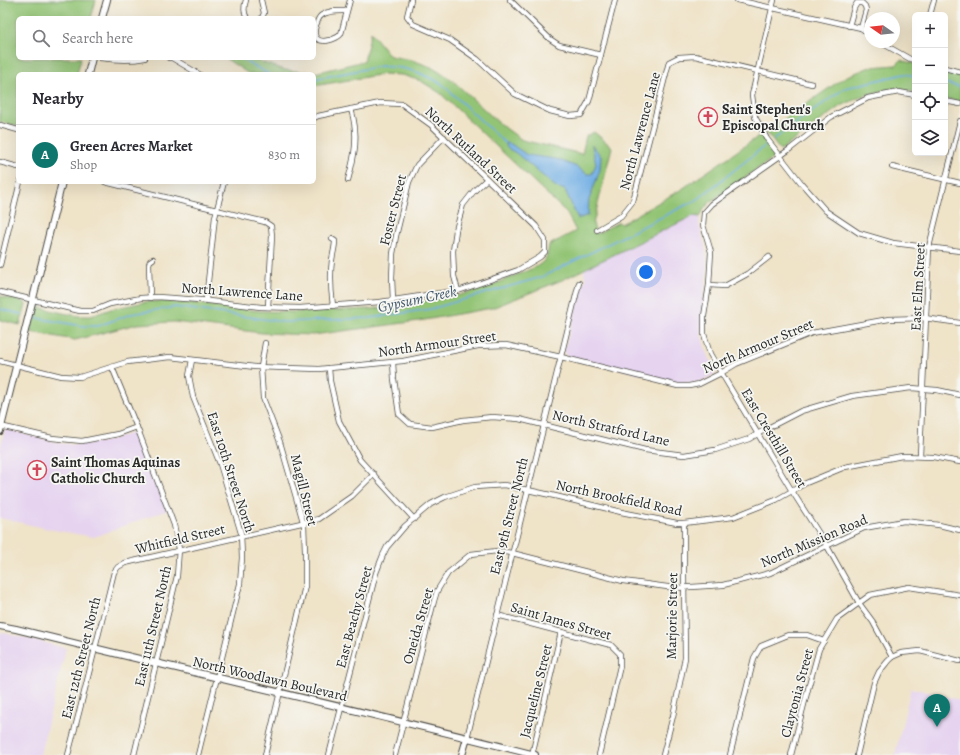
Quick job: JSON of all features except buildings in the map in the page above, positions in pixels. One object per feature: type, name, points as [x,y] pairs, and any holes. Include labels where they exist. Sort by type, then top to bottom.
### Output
[{"type":"main road","points":[[103,16],[107,0]]},
{"type":"main road","points":[[88,72],[92,60]]},
{"type":"main road","points":[[0,428],[62,184]]},
{"type":"main road","name":"North Woodlawn Boulevard","points":[[0,626],[280,692],[533,755]]},
{"type":"main road","name":"East 9th Street North","points":[[462,755],[467,738]]},
{"type":"street","points":[[245,16],[244,5],[246,0]]},
{"type":"street","points":[[261,0],[264,13],[263,16]]},
{"type":"street","points":[[316,36],[320,41],[338,38],[341,34],[350,0]]},
{"type":"street","points":[[411,0],[407,16],[413,24],[450,40],[472,55],[515,94],[550,111],[570,116],[581,114],[589,101],[615,0]]},
{"type":"street","points":[[510,0],[559,46],[601,55]]},
{"type":"street","points":[[736,0],[861,28],[864,30]]},
{"type":"street","points":[[774,0],[752,95],[755,117],[767,139],[802,184],[826,211],[859,233],[893,243],[960,252]]},
{"type":"street","points":[[931,12],[934,0]]},
{"type":"street","points":[[849,26],[854,8],[858,3],[862,3],[866,10],[861,28]]},
{"type":"street","points":[[316,26],[318,18],[323,14],[337,11],[347,11]]},
{"type":"street","points":[[891,48],[912,59]]},
{"type":"street","name":"North Lawrence Lane","points":[[598,230],[621,216],[633,201],[669,62],[679,56],[695,56],[812,84]]},
{"type":"street","points":[[113,60],[134,60]]},
{"type":"street","points":[[175,60],[196,72]]},
{"type":"street","points":[[948,69],[960,72]]},
{"type":"street","points":[[780,156],[831,117],[868,98],[899,92],[912,94]]},
{"type":"street","points":[[948,101],[960,104]]},
{"type":"street","name":"North Rutland Street","points":[[316,117],[380,103],[402,104],[431,125],[536,226],[545,240],[545,249]]},
{"type":"street","points":[[348,180],[356,142],[354,120],[351,109]]},
{"type":"street","name":"East Elm Street","points":[[920,456],[929,247],[960,121]]},
{"type":"street","points":[[0,125],[16,129]]},
{"type":"street","name":"Foster Street","points":[[393,300],[392,278],[395,242],[409,182],[417,165],[444,138]]},
{"type":"street","name":"East Cresthill Street","points":[[780,156],[712,204],[704,213],[703,225],[711,252],[709,285],[704,316],[704,334],[710,354],[792,491],[827,546],[859,603],[873,622],[892,657]]},
{"type":"street","points":[[0,162],[16,166]]},
{"type":"street","points":[[892,167],[960,183]]},
{"type":"street","points":[[458,291],[454,276],[453,251],[459,219],[463,205],[474,191],[487,179]]},
{"type":"street","points":[[0,265],[20,184]]},
{"type":"street","points":[[113,184],[265,222],[271,226],[272,236],[268,307]]},
{"type":"street","points":[[206,300],[215,217],[224,184]]},
{"type":"street","points":[[332,239],[335,241],[335,247],[332,260],[332,306]]},
{"type":"street","name":"North Lawrence Lane","points":[[0,292],[80,311],[93,311],[110,304],[140,298],[158,297],[206,300],[268,307],[300,308],[332,306],[393,300],[458,291],[518,270],[540,257],[545,252],[545,249]]},
{"type":"street","points":[[709,285],[725,286],[747,274],[769,257]]},
{"type":"street","points":[[150,298],[149,264],[150,260],[153,260]]},
{"type":"street","name":"East 9th Street North","points":[[467,738],[579,283]]},
{"type":"street","name":"North Armour Street","points":[[0,360],[61,376],[80,377],[127,362],[170,357],[261,367],[319,369],[402,361],[478,346],[506,345],[561,356],[678,386],[689,386],[699,384],[722,373],[736,364],[812,333],[890,318],[926,319],[960,323]]},
{"type":"street","name":"Magill Street","points":[[265,342],[261,367],[263,398],[280,442],[303,523],[305,551],[305,586],[265,755]]},
{"type":"street","name":"East 10th Street North","points":[[192,360],[189,376],[194,397],[220,464],[242,536],[240,584],[198,755]]},
{"type":"street","name":"North Stratford Lane","points":[[393,362],[399,414],[410,424],[432,426],[463,420],[492,417],[519,419],[645,450],[684,455],[715,450],[749,439],[801,411],[852,396],[911,388],[960,394]]},
{"type":"street","name":"East 11th Street North","points":[[112,367],[137,427],[174,525],[179,550],[177,576],[134,755]]},
{"type":"street","points":[[328,368],[339,421],[360,460],[414,519]]},
{"type":"street","points":[[0,428],[52,438],[82,440],[118,434],[137,427]]},
{"type":"street","name":"North Brookfield Road","points":[[414,519],[431,504],[446,497],[475,487],[505,485],[621,512],[684,524],[733,517],[776,500],[806,484],[845,467],[902,456],[933,457],[960,462]]},
{"type":"street","name":"Whitfield Street","points":[[117,568],[125,563],[318,519],[352,496],[374,474]]},
{"type":"street","name":"East Beachy Street","points":[[329,755],[376,573],[387,547],[405,526],[414,519]]},
{"type":"street","name":"North Mission Road","points":[[512,553],[623,581],[675,588],[723,585],[770,573],[864,528],[904,521],[939,525],[960,530]]},
{"type":"street","name":"Marjorie Street","points":[[663,755],[674,716],[685,658],[684,524]]},
{"type":"street","name":"Oneida Street","points":[[395,755],[437,591],[448,573],[471,554],[497,551],[512,553]]},
{"type":"street","name":"East 12th Street North","points":[[68,755],[114,572],[117,568]]},
{"type":"street","name":"Claytonia Street","points":[[791,755],[819,649],[837,619],[870,596],[909,587],[960,595]]},
{"type":"street","name":"Saint James Street","points":[[497,615],[611,645],[620,654],[620,666],[599,755]]},
{"type":"street","name":"Jacqueline Street","points":[[533,755],[562,632]]},
{"type":"street","points":[[730,755],[754,658],[761,646],[788,635],[807,635],[824,641]]},
{"type":"street","points":[[857,755],[874,683],[883,666],[892,657],[901,653],[920,651],[960,661]]},
{"type":"shaded area","points":[[693,216],[700,217],[699,223],[705,246],[707,262],[701,334],[706,351],[716,372],[715,374],[702,381],[693,383],[678,383],[567,356],[564,352],[582,285],[586,280],[584,273],[585,268]]},
{"type":"shaded area","points":[[5,429],[59,443],[74,445],[103,442],[135,432],[167,510],[94,537],[0,518],[0,449]]},
{"type":"shaded area","points":[[0,632],[66,648],[40,755],[0,755]]},
{"type":"shaded area","points":[[911,688],[960,700],[960,755],[895,755]]},
{"type":"green space","points":[[0,0],[96,0],[92,16],[16,16],[16,60],[80,60],[78,72],[16,72],[16,126],[0,122]]},
{"type":"green space","points":[[371,32],[390,56],[412,60],[431,67],[451,79],[500,124],[522,140],[582,154],[586,136],[594,132],[612,147],[593,224],[596,234],[619,222],[621,224],[682,189],[762,134],[773,150],[774,154],[773,158],[710,202],[700,217],[693,216],[562,280],[492,308],[419,321],[313,335],[262,333],[174,322],[137,324],[75,340],[30,332],[37,307],[79,316],[91,316],[111,309],[145,302],[161,301],[260,311],[294,312],[372,309],[460,295],[492,285],[536,267],[543,262],[547,256],[549,245],[576,231],[566,212],[440,93],[421,81],[402,75],[384,74],[316,86],[316,73],[364,61]]},
{"type":"green space","points":[[228,60],[257,60],[285,70],[305,72],[246,72]]},
{"type":"green space","points":[[901,60],[912,63],[912,92],[885,90],[865,95],[839,107],[781,150],[766,132],[845,77],[870,67],[896,65]]},
{"type":"green space","points":[[948,73],[960,75],[960,102],[948,99]]},
{"type":"green space","points":[[0,296],[25,303],[26,305],[20,325],[0,320]]},
{"type":"water","points":[[505,143],[511,144],[527,155],[556,159],[577,167],[587,174],[592,174],[596,164],[592,145],[601,156],[600,170],[589,200],[588,215],[578,219],[565,190],[556,187],[516,153],[507,148]]},
{"type":"waterway","points":[[244,60],[265,72]]},
{"type":"waterway","points":[[316,79],[381,66],[402,68],[417,72],[441,83],[505,143]]},
{"type":"waterway","name":"Gypsum Creek","points":[[774,139],[845,88],[904,74],[912,75]]},
{"type":"waterway","name":"Gypsum Creek","points":[[948,84],[960,87]]},
{"type":"waterway","name":"Gypsum Creek","points":[[36,318],[83,326],[98,326],[131,314],[175,307],[285,322],[370,318],[431,309],[542,277],[698,199],[766,145]]},
{"type":"waterway","name":"Gypsum Creek","points":[[0,309],[21,314]]},
{"type":"place","name":"Saint Stephen's Episcopal Church","points":[[708,117]]},
{"type":"place","name":"Saint Thomas Aquinas Catholic Church","points":[[37,470]]},
{"type":"place","name":"Green Acres Market","points":[[937,727]]}]
